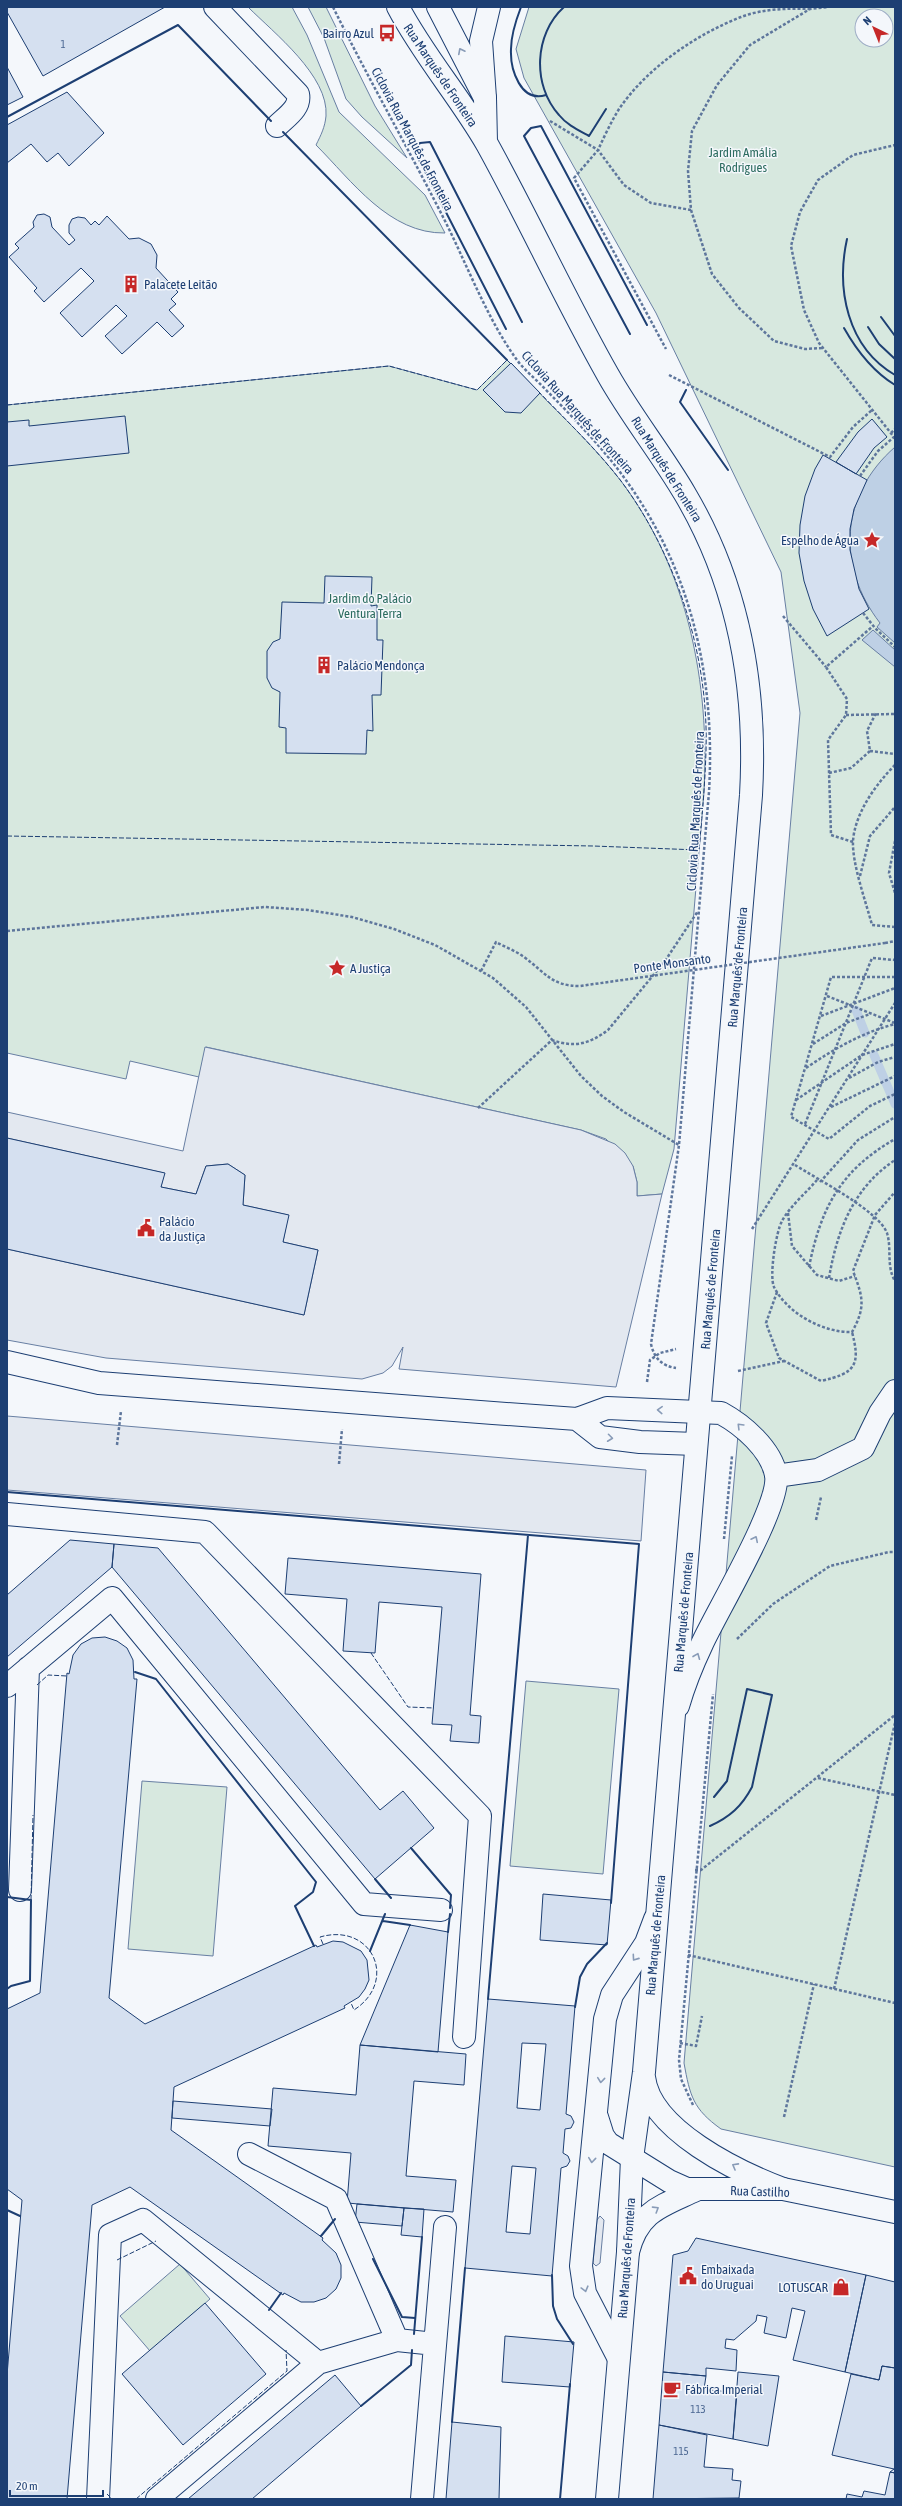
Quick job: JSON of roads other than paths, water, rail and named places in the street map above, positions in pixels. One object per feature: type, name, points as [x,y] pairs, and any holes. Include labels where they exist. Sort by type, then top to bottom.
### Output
[{"type":"main road","points":[[215,7],[298,94],[298,104],[277,126]]},
{"type":"main road","name":"Rua Marquês de Fronteira","points":[[398,7],[486,142],[607,374],[686,494],[706,534],[723,575],[736,617],[746,661],[752,705],[753,742],[751,795],[644,2072],[632,2158],[628,2252],[607,2499]]},
{"type":"main road","name":"Rua Marquês de Fronteira","points":[[438,7],[485,98],[486,142]]},
{"type":"main road","points":[[485,98],[481,41],[489,7]]},
{"type":"main road","points":[[7,1362],[99,1383],[577,1419],[607,1408],[721,1413],[735,1421],[764,1450],[776,1476],[772,1504],[701,1644],[680,1700],[672,1733]]},
{"type":"main road","points":[[776,1476],[818,1470],[863,1448],[880,1413],[895,1391]]},
{"type":"main road","points":[[577,1419],[600,1437],[640,1442],[696,1444]]},
{"type":"main road","points":[[7,1514],[204,1532],[480,1816],[464,2037]]},
{"type":"main road","points":[[7,1686],[112,1598],[364,1904],[441,1910]]},
{"type":"main road","points":[[20,1890],[28,1668]]},
{"type":"main road","points":[[618,2357],[596,2319],[585,2293],[582,2278],[608,2007],[624,1974],[651,1934],[657,1910]]},
{"type":"main road","points":[[644,2072],[649,2096],[671,2125],[701,2147],[762,2181],[783,2189]]},
{"type":"main road","name":"Rua Castilho","points":[[598,2108],[598,2124],[603,2136],[608,2142],[677,2186],[696,2190],[783,2189],[895,2212]]},
{"type":"main road","points":[[249,2154],[336,2199],[397,2340]]},
{"type":"main road","points":[[628,2252],[631,2240],[645,2217],[660,2207],[696,2190]]},
{"type":"main road","points":[[98,2499],[110,2235],[143,2220],[318,2363]]},
{"type":"main road","points":[[422,2499],[445,2227]]},
{"type":"main road","points":[[157,2499],[318,2363],[397,2340],[435,2344]]},
{"type":"water","name":"Espelho de Água","points":[[895,447],[895,643],[877,627],[880,623],[866,601],[856,578],[851,555],[850,532],[854,509],[863,487],[877,466]]},
{"type":"water","points":[[873,630],[895,650],[895,667],[862,640]]},
{"type":"waterway","points":[[856,1010],[865,1033]]},
{"type":"waterway","points":[[874,1055],[895,1104]]},
{"type":"place","name":"Bairro Azul","points":[[387,33]]},
{"type":"place","name":"Palacete Leitão","points":[[131,284]]},
{"type":"place","name":"Espelho de Água","points":[[872,540]]},
{"type":"place","name":"Palácio Mendonça","points":[[324,665]]},
{"type":"place","name":"A Justiça","points":[[337,968]]},
{"type":"place","name":"Palácio da Justiça","points":[[146,1228]]},
{"type":"place","name":"Embaixada do Uruguai","points":[[688,2276]]},
{"type":"place","name":"LOTUSCAR","points":[[841,2287]]},
{"type":"place","name":"Fábrica Imperial","points":[[672,2389]]},
{"type":"park label","name":"Jardim Amália Rodrigues","points":[[743,160]]},
{"type":"park label","name":"Jardim do Palácio Ventura Terra","points":[[370,606]]}]
